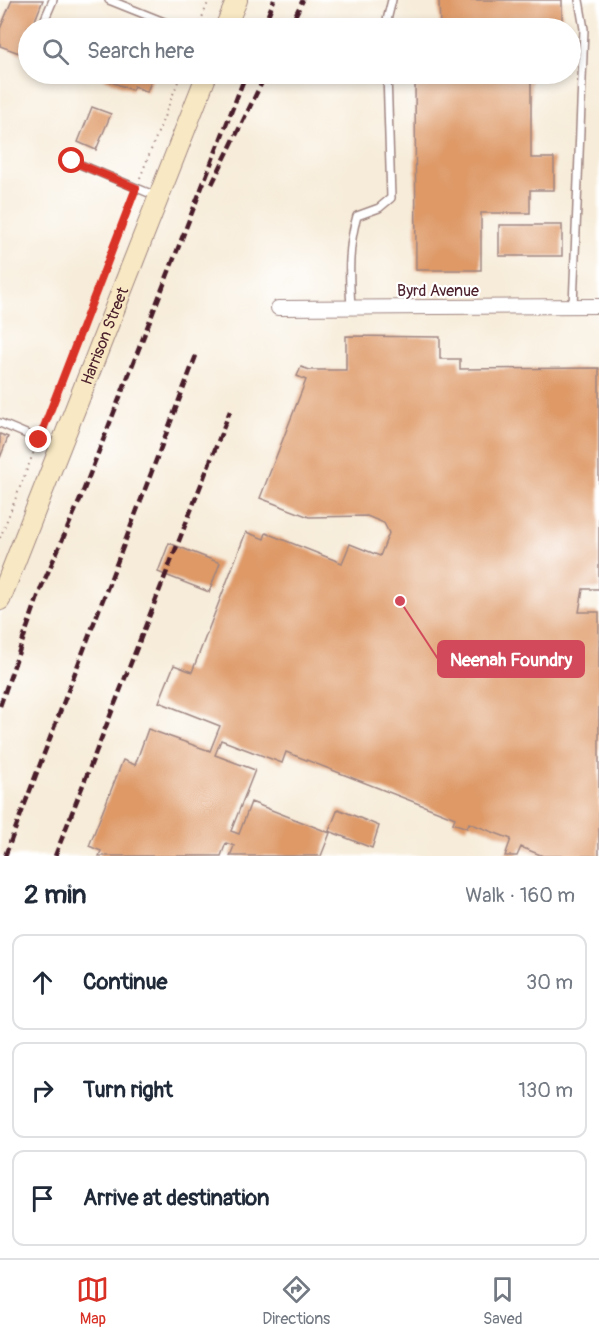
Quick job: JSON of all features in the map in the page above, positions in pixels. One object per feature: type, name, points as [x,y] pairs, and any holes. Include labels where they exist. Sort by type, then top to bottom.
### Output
[{"type":"main road","points":[[229,18],[237,0]]},
{"type":"main road","name":"Harrison Street","points":[[0,600],[203,84]]},
{"type":"street","name":"Byrd Avenue","points":[[278,308],[599,306]]},
{"type":"lane","points":[[45,18],[53,0]]},
{"type":"lane","points":[[109,0],[154,18]]},
{"type":"lane","points":[[388,18],[392,0]]},
{"type":"lane","points":[[573,306],[584,29],[579,0]]},
{"type":"lane","points":[[351,308],[349,274],[352,233],[357,216],[379,208],[391,198],[387,84]]},
{"type":"lane","points":[[72,161],[159,196]]},
{"type":"lane","points":[[0,423],[59,448]]},
{"type":"path","points":[[202,18],[209,0]]},
{"type":"path","points":[[0,538],[177,84]]},
{"type":"building","points":[[12,0],[43,0],[36,18],[18,18],[18,53],[0,46],[0,29]]},
{"type":"building","points":[[439,0],[562,0],[562,18],[440,18]]},
{"type":"building","points":[[117,84],[150,84],[147,92],[134,86],[132,90]]},
{"type":"building","points":[[415,84],[531,84],[531,158],[554,158],[554,190],[530,190],[530,213],[481,213],[481,270],[416,270]]},
{"type":"building","points":[[92,107],[111,114],[96,150],[78,142]]},
{"type":"building","points":[[499,225],[562,225],[562,256],[499,256]]},
{"type":"building","points":[[346,336],[440,337],[440,359],[460,359],[460,369],[599,368],[599,589],[583,589],[579,612],[599,612],[599,856],[543,856],[521,847],[517,856],[505,856],[511,839],[469,823],[467,828],[453,823],[455,818],[286,752],[282,763],[221,740],[215,755],[255,770],[231,831],[239,834],[251,802],[330,833],[321,856],[230,856],[234,846],[226,843],[221,856],[99,856],[101,851],[89,846],[123,760],[135,765],[148,729],[210,751],[220,726],[159,702],[174,665],[192,672],[246,532],[264,539],[266,533],[342,563],[350,544],[380,556],[389,533],[384,523],[367,516],[309,517],[260,498],[306,380],[297,376],[301,367],[310,370],[346,370]]},
{"type":"building","points":[[0,434],[8,437],[0,458]]},
{"type":"building","points":[[169,543],[220,563],[209,592],[158,572]]},
{"type":"building","points":[[338,809],[379,826],[372,848],[329,831]]},
{"type":"railway","points":[[267,18],[274,0]]},
{"type":"railway","points":[[294,18],[303,0]]},
{"type":"railway","points":[[0,706],[41,588],[79,502],[242,84]]},
{"type":"railway","points":[[212,184],[261,84]]},
{"type":"railway","points":[[5,856],[197,353]]},
{"type":"railway","points":[[55,856],[230,411]]},
{"type":"place","name":"Neenah Foundry","points":[[400,601]]},
{"type":"route","points":[[39,440],[80,331],[91,310],[107,258],[136,188],[72,161]]}]
